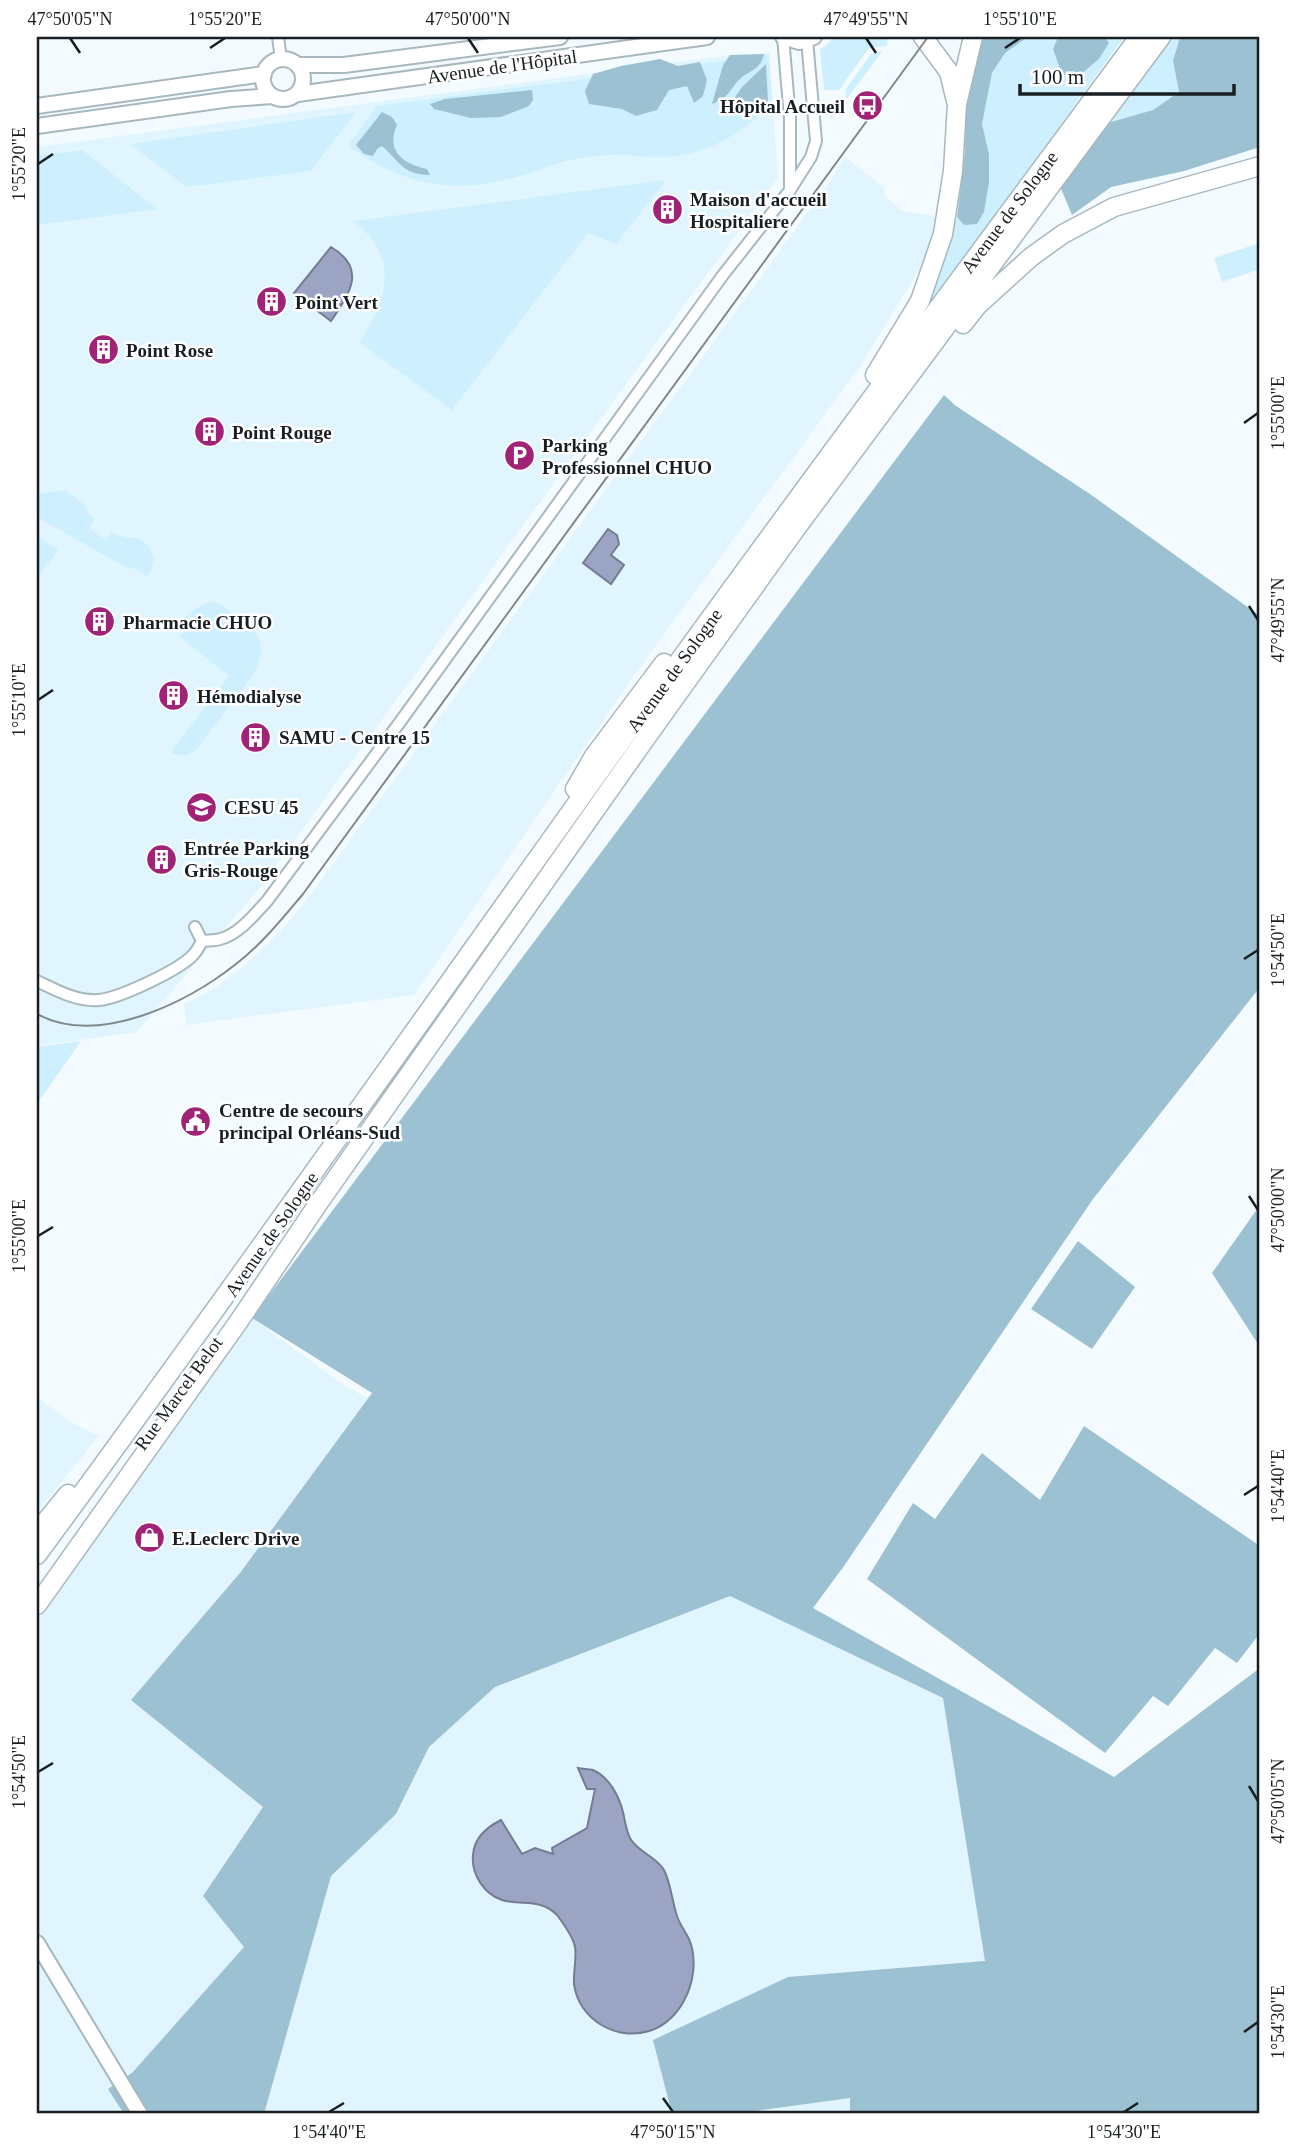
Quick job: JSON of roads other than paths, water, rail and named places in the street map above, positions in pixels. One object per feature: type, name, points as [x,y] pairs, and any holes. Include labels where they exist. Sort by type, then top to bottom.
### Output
[{"type":"main road","points":[[923,37],[949,72],[957,104]]},
{"type":"main road","points":[[527,874],[594,756],[877,372],[920,301],[943,234],[953,171],[957,104],[973,37]]},
{"type":"main road","name":"Avenue de Sologne","points":[[217,1309],[527,874],[896,365],[1139,37]]},
{"type":"main road","points":[[37,1605],[239,1321],[320,1201],[657,722],[795,530],[1161,37]]},
{"type":"main road","points":[[844,466],[978,306],[1031,257],[1063,234],[1114,207],[1260,166]]},
{"type":"main road","name":"Rue Marcel Belot","points":[[37,1586],[320,1201]]},
{"type":"main road","points":[[37,1532],[217,1309]]},
{"type":"main road","name":"Rue Marcel Belot","points":[[37,1555],[217,1309]]},
{"type":"street","points":[[278,37],[281,59]]},
{"type":"street","name":"Avenue de l'Hôpital","points":[[298,65],[344,65],[560,37]]},
{"type":"street","name":"Avenue de l'Hôpital","points":[[298,94],[707,37]]},
{"type":"street","points":[[202,940],[227,937],[267,901],[400,722],[723,275],[790,190],[811,157],[816,141],[811,39],[791,41],[783,37]]},
{"type":"street","points":[[783,37],[790,118],[790,190]]},
{"type":"street","points":[[37,126],[230,99],[273,96],[288,99],[298,94],[301,89],[303,76],[298,65],[281,59],[271,64],[264,74],[265,86],[273,96]]},
{"type":"street","points":[[37,106],[264,74]]},
{"type":"street","points":[[790,118],[814,122]]},
{"type":"street","points":[[195,927],[202,940]]},
{"type":"street","points":[[37,981],[65,995],[100,1000],[142,986],[175,969],[194,954],[202,940]]},
{"type":"street","points":[[37,1943],[140,2114]]},
{"type":"tram line","points":[[37,1014],[61,1023],[87,1026],[141,1016],[168,1006],[216,979],[271,931],[303,894],[928,37]]},
{"type":"place","name":"Hôpital Accueil","points":[[868,106]]},
{"type":"place","name":"Maison d'accueil Hospitaliere","points":[[667,210]]},
{"type":"place","name":"Point Vert","points":[[272,302]]},
{"type":"place","name":"Point Rose","points":[[103,350]]},
{"type":"place","name":"Point Rouge","points":[[209,432]]},
{"type":"place","name":"Parking Professionnel CHUO","points":[[519,456]]},
{"type":"place","name":"Pharmacie CHUO","points":[[100,622]]},
{"type":"place","name":"Hémodialyse","points":[[174,696]]},
{"type":"place","name":"SAMU - Centre 15","points":[[256,737]]},
{"type":"place","name":"CESU 45","points":[[201,807]]},
{"type":"place","name":"Entrée Parking Gris-Rouge","points":[[161,859]]},
{"type":"place","name":"Centre de secours principal Orléans-Sud","points":[[196,1121]]},
{"type":"place","name":"E.Leclerc Drive","points":[[149,1538]]}]
